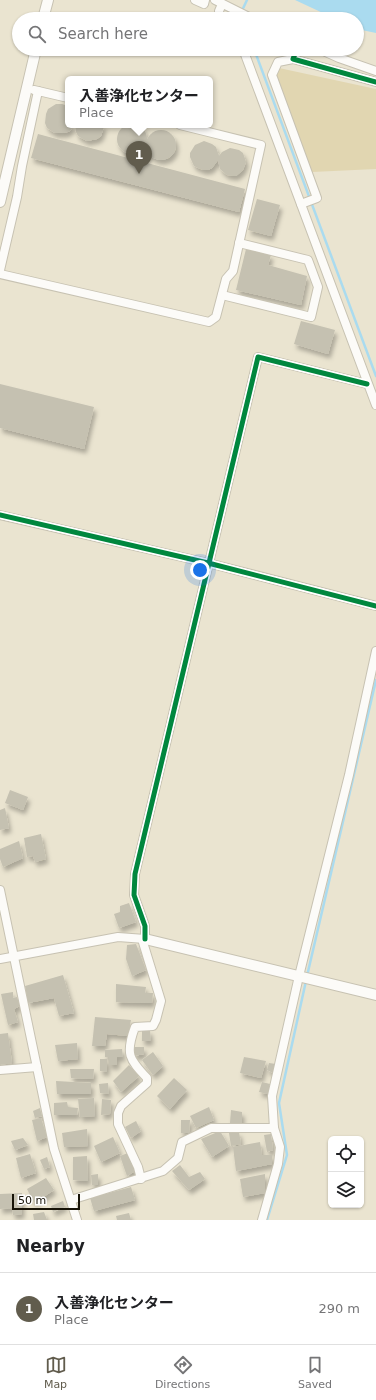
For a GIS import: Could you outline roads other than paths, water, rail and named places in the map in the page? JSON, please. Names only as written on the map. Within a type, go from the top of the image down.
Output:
[{"type":"street","points":[[45,12],[48,0]]},
{"type":"street","points":[[195,0],[204,4],[205,0]]},
{"type":"street","points":[[218,2],[239,12]]},
{"type":"street","points":[[218,2],[219,12]]},
{"type":"street","points":[[0,202],[34,56]]},
{"type":"street","points":[[246,56],[376,405]]},
{"type":"street","points":[[334,56],[376,71]]},
{"type":"street","points":[[301,204],[317,198],[272,75],[278,62],[293,59],[376,82]]},
{"type":"street","points":[[27,88],[65,97]]},
{"type":"street","points":[[0,270],[17,197],[38,91]]},
{"type":"street","points":[[0,274],[209,322],[216,317],[226,279],[233,271],[262,145],[192,128]]},
{"type":"street","points":[[222,295],[311,317],[318,287],[308,260],[239,243]]},
{"type":"street","points":[[141,1179],[138,1167],[118,1124],[118,1113],[121,1106],[147,1082],[147,1078],[134,1063],[129,1053],[131,1037],[135,1027],[153,1026],[161,1001],[144,939],[145,926],[134,895],[135,874],[258,357],[367,384]]},
{"type":"street","points":[[0,515],[208,563],[376,606]]},
{"type":"street","points":[[262,1220],[278,1164],[280,1147],[274,1128],[272,1096],[299,976],[349,775],[376,651]]},
{"type":"street","points":[[0,890],[54,1149],[77,1220]]},
{"type":"street","points":[[0,959],[118,937],[144,939],[376,995]]},
{"type":"street","points":[[0,1070],[37,1067]]},
{"type":"street","points":[[71,1200],[163,1171],[178,1158],[182,1142],[211,1128],[274,1128]]},
{"type":"water","points":[[295,0],[376,0],[376,33],[364,30],[364,12],[321,12]]},
{"type":"waterway","points":[[241,12],[247,0]]},
{"type":"waterway","points":[[257,56],[376,376]]},
{"type":"waterway","points":[[307,976],[376,680]]},
{"type":"waterway","points":[[267,1220],[287,1155],[279,1103],[306,981]]},
{"type":"place","name":"入善浄化センター","points":[[139,174]]}]
